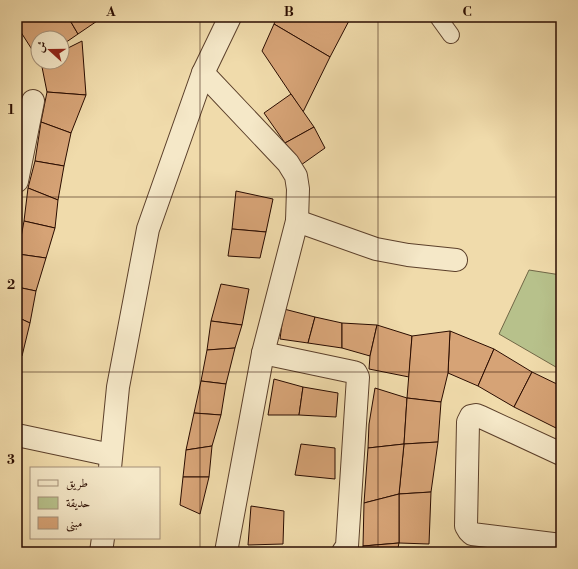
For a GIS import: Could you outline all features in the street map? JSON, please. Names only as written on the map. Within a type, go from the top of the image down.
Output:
[{"type":"street","points":[[17,435],[111,462],[118,387],[148,228],[203,73],[230,17]]},
{"type":"street","points":[[203,73],[288,163],[296,176],[298,189],[297,221],[263,353],[226,552]]},
{"type":"street","points":[[17,181],[33,101]]},
{"type":"street","points":[[297,221],[376,249],[408,255],[456,260]]},
{"type":"street","points":[[263,353],[353,372],[356,373],[358,377],[347,546],[343,552]]},
{"type":"street","points":[[561,454],[476,415],[471,416],[468,422],[466,526],[469,531],[472,534],[561,545]]},
{"type":"street","points":[[101,552],[103,539]]},
{"type":"lane","points":[[438,17],[451,35]]},
{"type":"green space","points":[[529,270],[561,275],[561,370],[499,334]]},
{"type":"building","points":[[17,17],[68,17],[78,34],[70,40],[70,30],[30,30],[30,46],[17,26]]},
{"type":"building","points":[[68,17],[103,17],[78,34]]},
{"type":"building","points":[[277,17],[351,17],[330,57],[274,24]]},
{"type":"building","points":[[274,24],[330,57],[303,112],[262,51]]},
{"type":"building","points":[[82,41],[86,95],[47,92],[43,70],[70,70],[70,47]]},
{"type":"building","points":[[47,92],[86,95],[71,133],[41,122]]},
{"type":"building","points":[[291,94],[314,127],[285,143],[264,113]]},
{"type":"building","points":[[41,122],[71,133],[64,166],[35,161]]},
{"type":"building","points":[[314,127],[325,148],[301,165],[285,143]]},
{"type":"building","points":[[35,161],[64,166],[58,200],[28,188]]},
{"type":"building","points":[[28,188],[58,200],[55,228],[24,221]]},
{"type":"building","points":[[236,191],[273,199],[266,232],[232,229]]},
{"type":"building","points":[[24,221],[55,228],[46,258],[18,254]]},
{"type":"building","points":[[232,229],[266,232],[260,258],[228,256]]},
{"type":"building","points":[[18,254],[46,258],[36,291],[17,287]]},
{"type":"building","points":[[221,284],[249,289],[242,325],[211,321]]},
{"type":"building","points":[[17,287],[36,291],[30,323],[17,317]]},
{"type":"building","points":[[284,309],[315,317],[308,343],[280,339]]},
{"type":"building","points":[[17,317],[30,323],[22,356],[17,355]]},
{"type":"building","points":[[315,317],[342,323],[342,348],[308,343]]},
{"type":"building","points":[[211,321],[242,325],[235,348],[207,350]]},
{"type":"building","points":[[342,323],[377,325],[370,356],[342,348]]},
{"type":"building","points":[[377,325],[412,336],[409,377],[369,369],[370,356]]},
{"type":"building","points":[[450,331],[494,349],[478,386],[448,373]]},
{"type":"building","points":[[450,331],[448,373],[441,402],[407,398],[412,336]]},
{"type":"building","points":[[235,348],[226,384],[201,381],[207,350]]},
{"type":"building","points":[[494,349],[532,372],[514,407],[478,386]]},
{"type":"building","points":[[532,372],[561,386],[561,418],[556,428],[514,407]]},
{"type":"building","points":[[274,379],[303,387],[299,415],[268,415]]},
{"type":"building","points":[[201,381],[226,384],[221,415],[194,413]]},
{"type":"building","points":[[303,387],[338,393],[336,417],[299,415]]},
{"type":"building","points":[[375,388],[407,398],[404,444],[368,448],[369,424]]},
{"type":"building","points":[[407,398],[441,402],[438,442],[404,444]]},
{"type":"building","points":[[194,413],[221,415],[212,446],[186,450]]},
{"type":"building","points":[[561,418],[561,431],[556,428]]},
{"type":"building","points":[[438,442],[431,492],[399,494],[404,444]]},
{"type":"building","points":[[301,444],[335,448],[335,479],[295,475]]},
{"type":"building","points":[[404,444],[399,494],[364,503],[368,448]]},
{"type":"building","points":[[212,446],[209,477],[183,477],[186,450]]},
{"type":"building","points":[[183,477],[209,477],[200,514],[180,505]]},
{"type":"building","points":[[431,492],[429,544],[399,543],[399,494]]},
{"type":"building","points":[[399,494],[399,543],[363,546],[364,503]]},
{"type":"building","points":[[251,506],[284,511],[283,544],[248,545]]},
{"type":"building","points":[[399,543],[397,552],[362,552],[363,546]]}]
